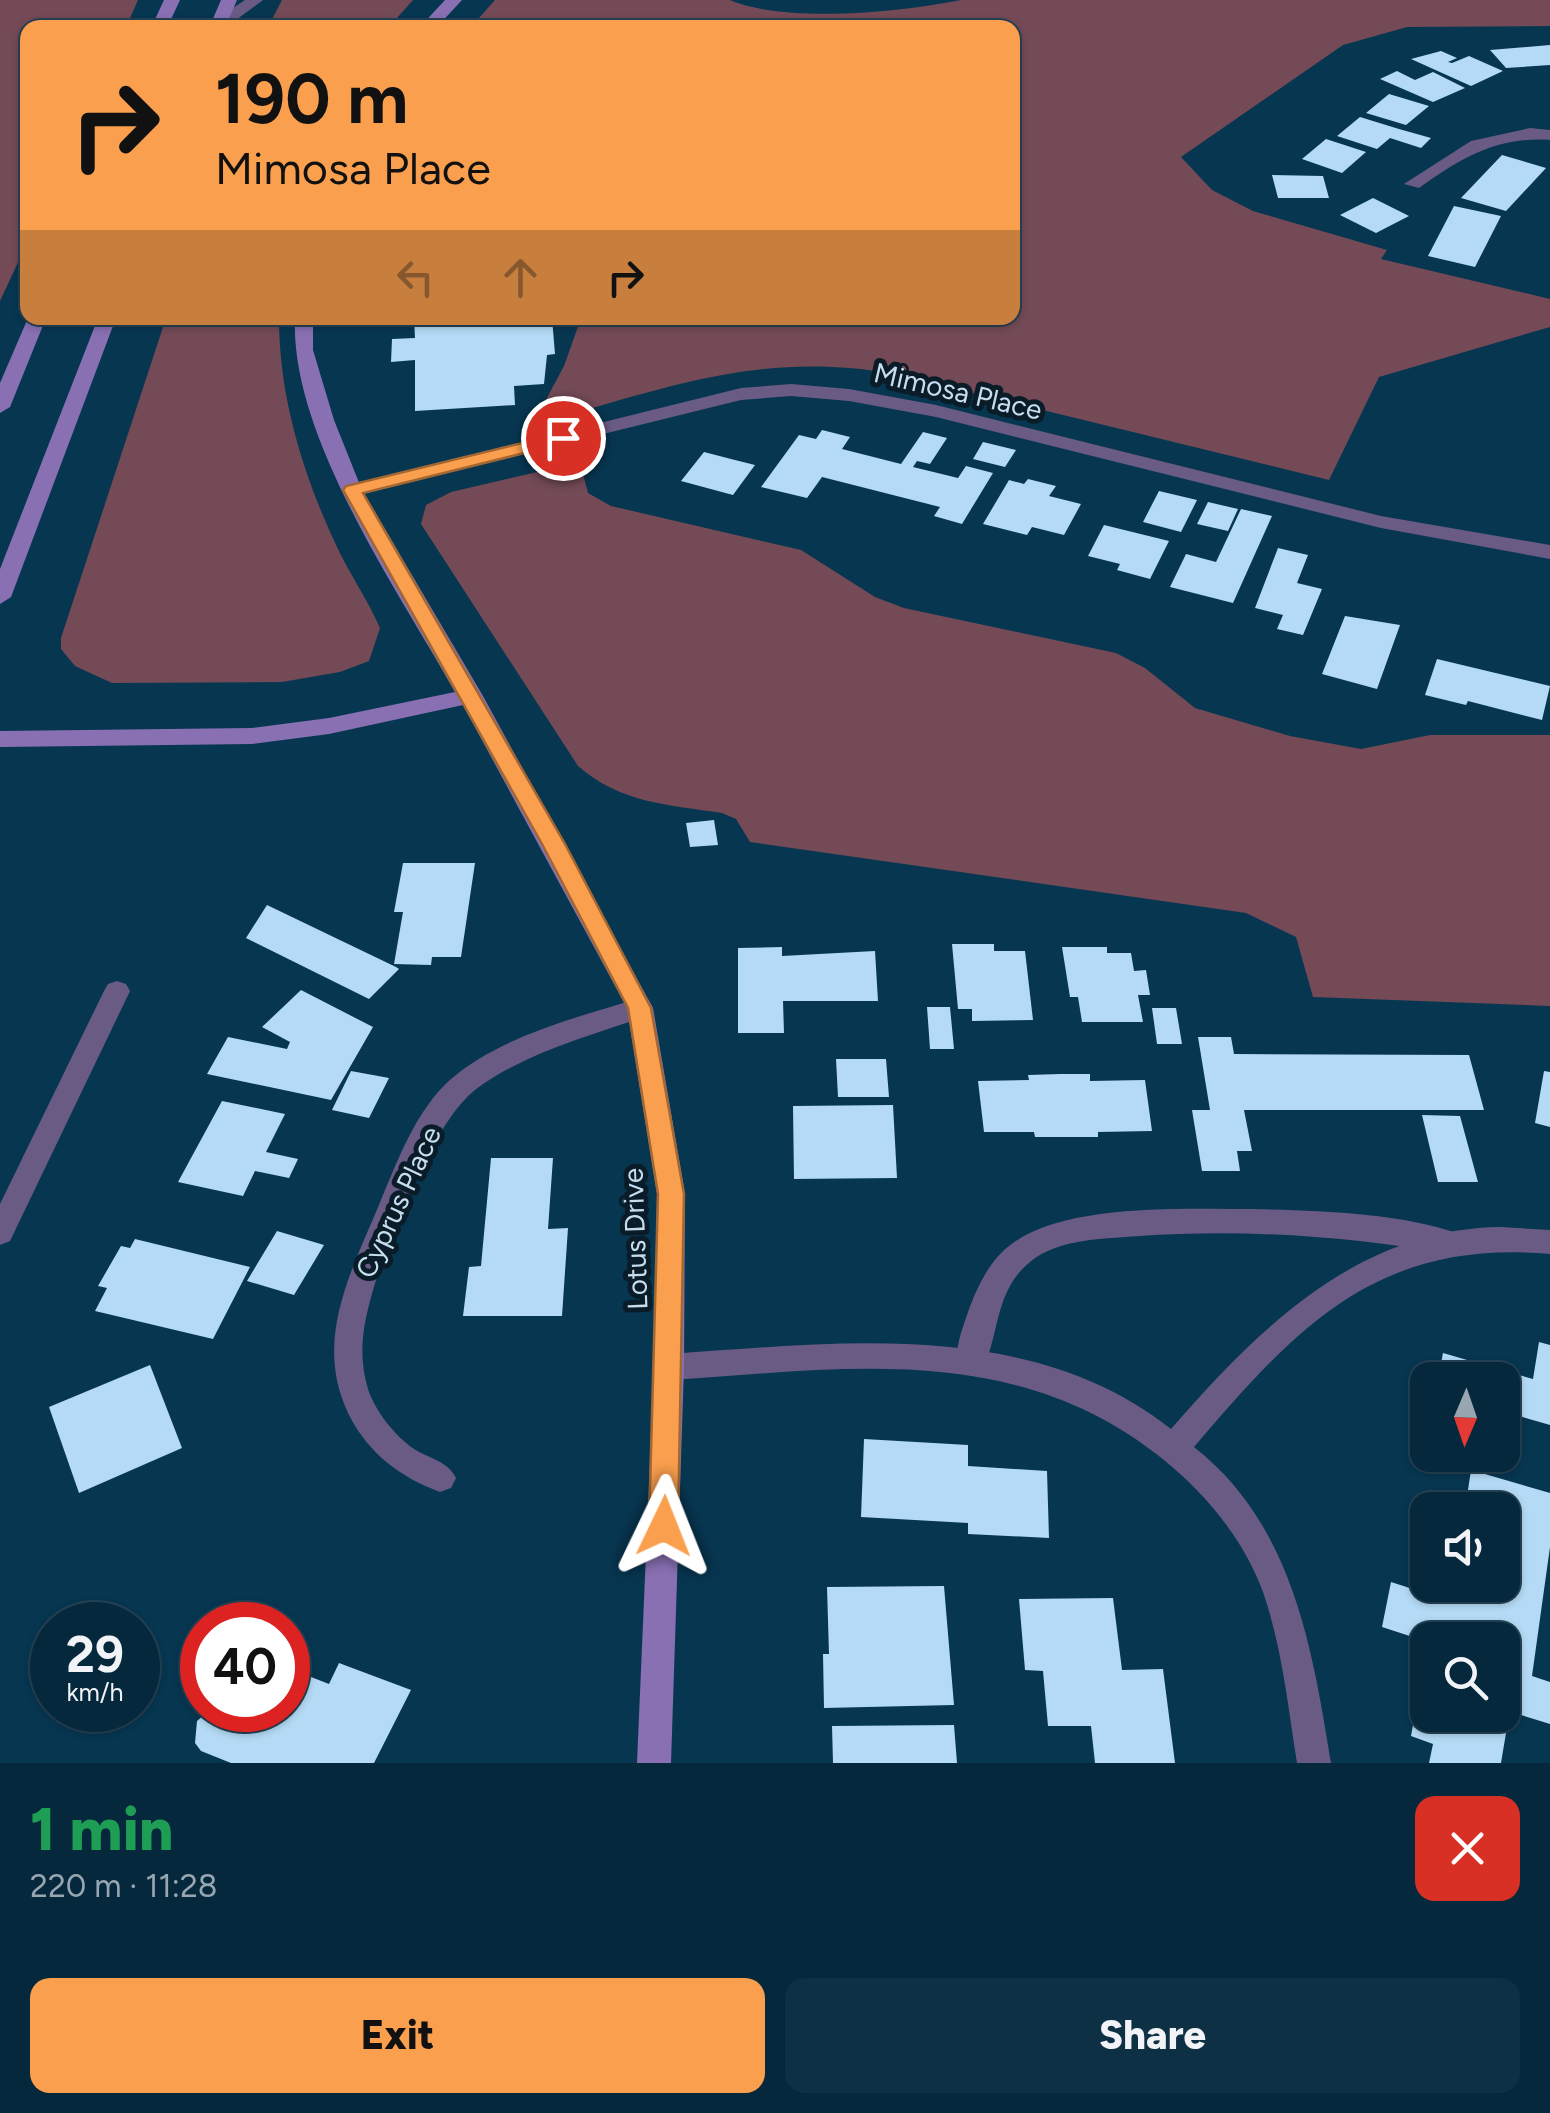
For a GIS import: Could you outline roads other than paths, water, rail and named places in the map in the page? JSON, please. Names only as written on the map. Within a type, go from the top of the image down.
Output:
[{"type":"street","points":[[227,20],[255,0]]},
{"type":"street","points":[[435,20],[454,0]]},
{"type":"street","points":[[1413,184],[1486,138],[1518,132],[1550,135]]},
{"type":"street","points":[[0,406],[35,325]]},
{"type":"street","points":[[0,597],[104,325]]},
{"type":"street","name":"Lotus Drive","points":[[304,325],[303,350],[324,420],[352,490],[471,696],[640,1008],[671,1194],[670,1368],[654,1763]]},
{"type":"street","points":[[0,374],[21,357]]},
{"type":"street","name":"Mimosa Place","points":[[352,490],[742,394],[792,390],[849,395],[936,411],[1381,522],[1550,552]]},
{"type":"street","points":[[0,739],[252,736],[329,726],[471,696]]},
{"type":"street","points":[[0,1233],[117,991]]},
{"type":"street","name":"Cyprus Place","points":[[440,1478],[396,1454],[366,1420],[352,1388],[344,1344],[354,1300],[400,1186],[432,1124],[461,1085],[503,1059],[640,1008]]},
{"type":"street","points":[[970,1362],[980,1313],[1000,1280],[1020,1253],[1060,1235],[1182,1220],[1288,1218],[1367,1226],[1450,1242],[1550,1242]]},
{"type":"street","points":[[1175,1447],[1270,1342],[1334,1288],[1450,1242]]},
{"type":"street","points":[[670,1368],[924,1356],[1036,1372],[1109,1402],[1175,1447],[1212,1482],[1248,1532],[1278,1591],[1298,1670],[1314,1763]]}]
